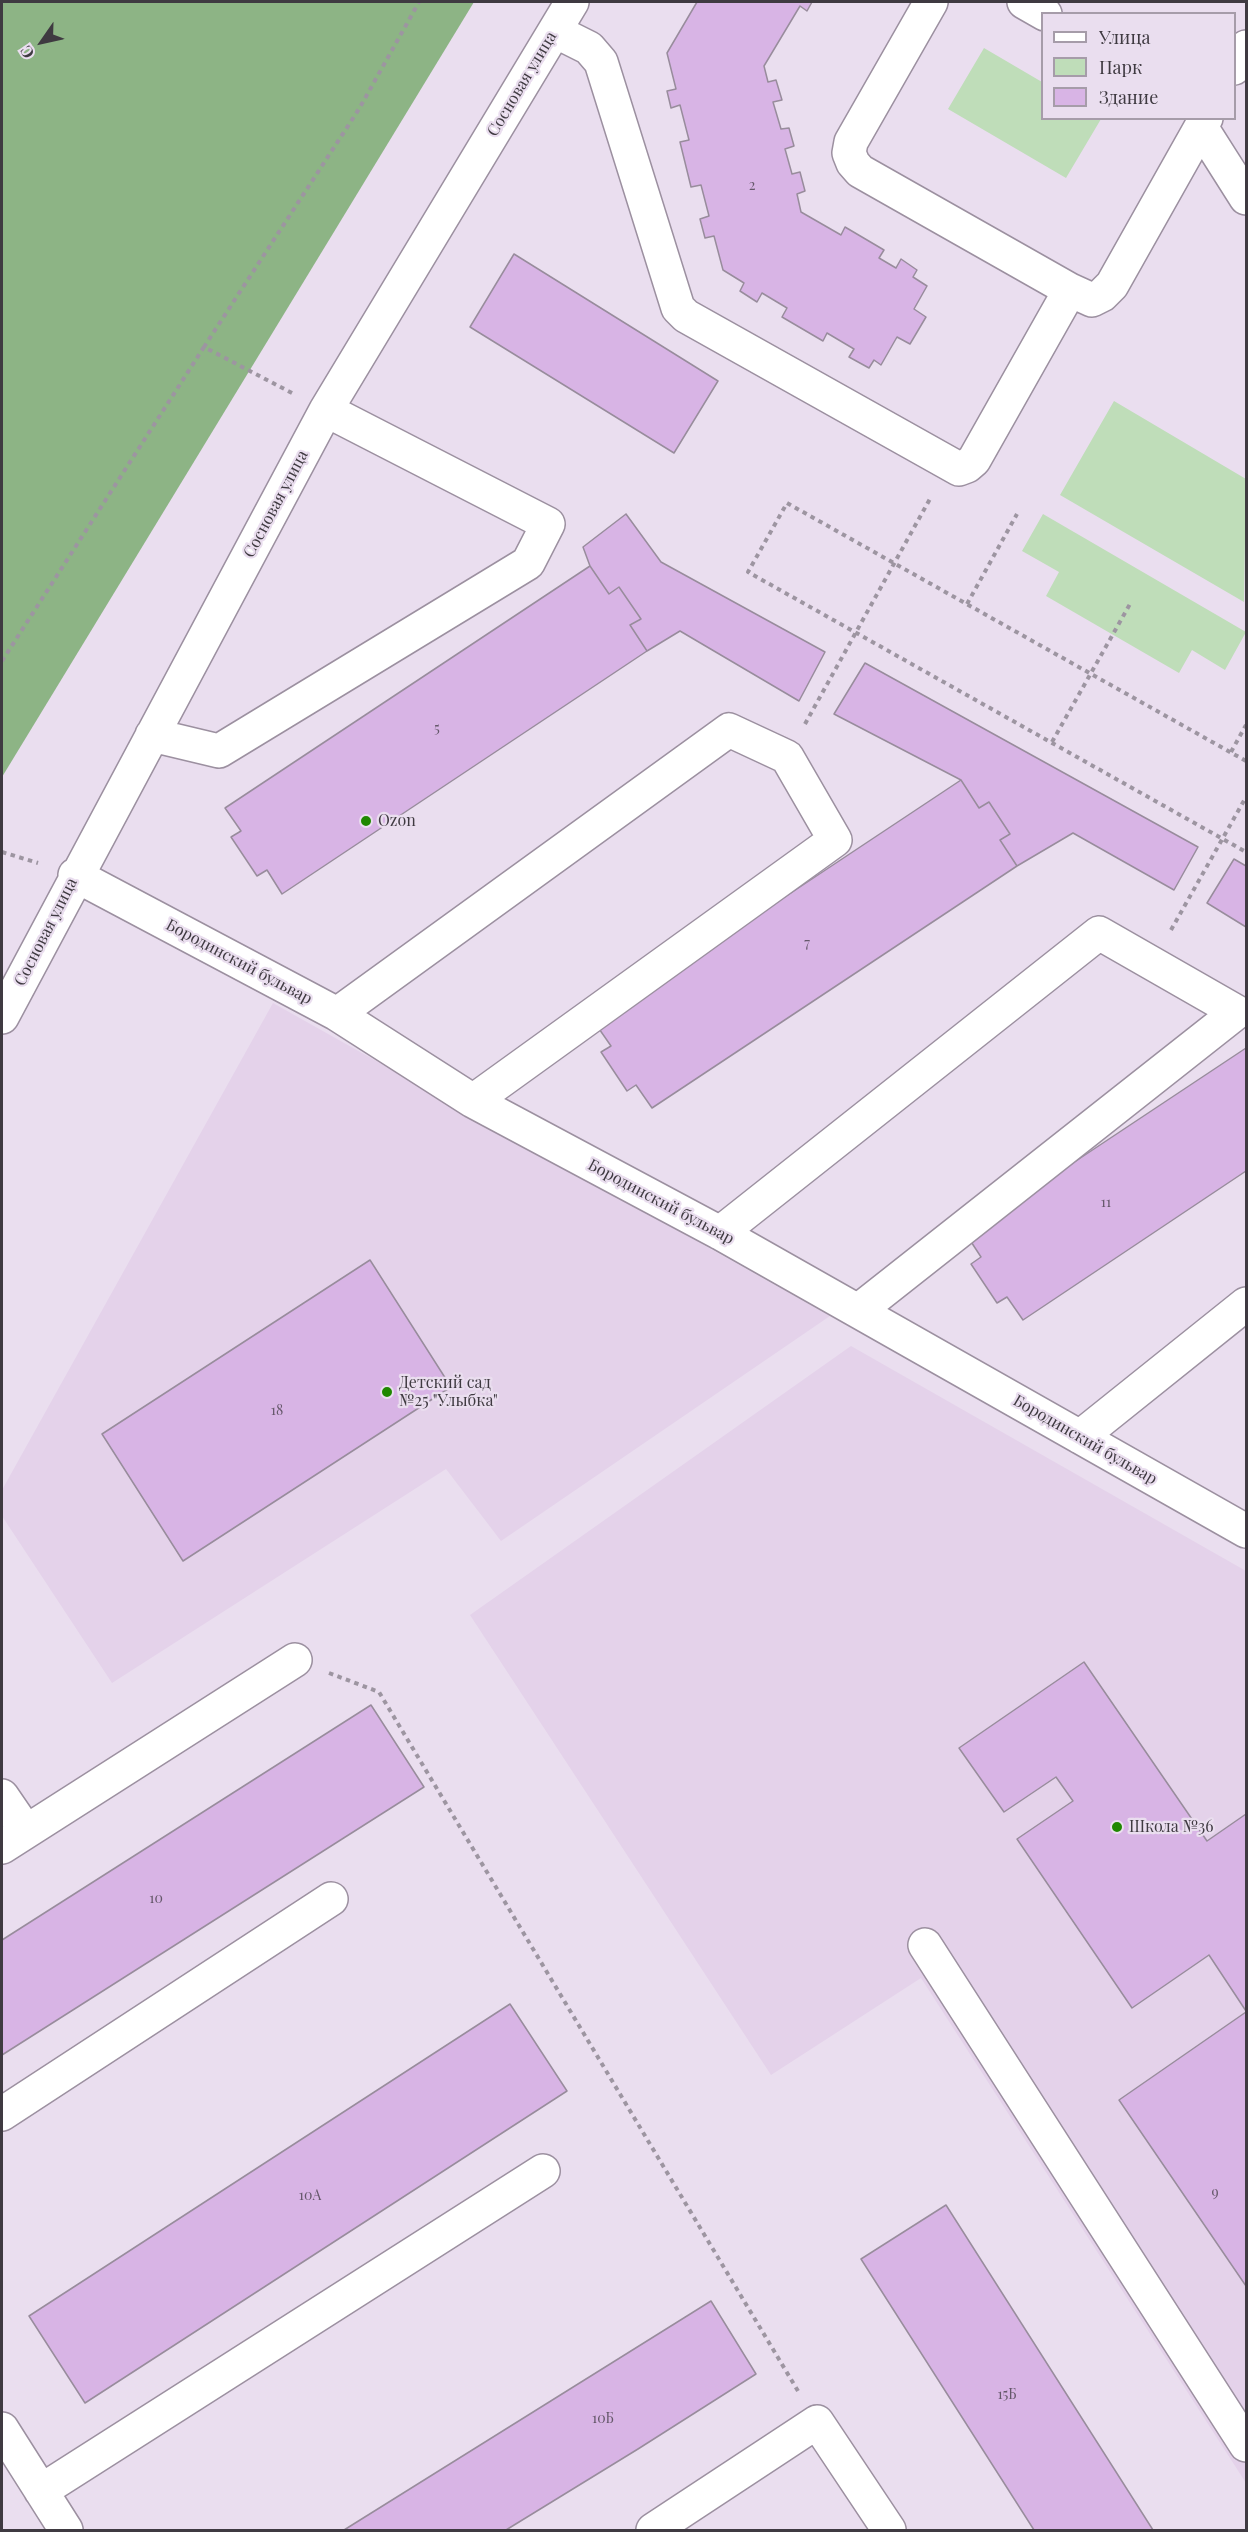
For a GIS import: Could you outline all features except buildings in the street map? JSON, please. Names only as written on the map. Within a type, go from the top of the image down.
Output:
[{"type":"street","name":"Сосновая улица","points":[[2,1017],[75,875],[326,410],[572,2]]},
{"type":"street","points":[[932,2],[851,142],[849,153],[852,163],[860,171],[1070,290],[1092,300],[1102,295],[1112,285],[1203,123]]},
{"type":"street","points":[[1024,2],[1042,12]]},
{"type":"street","points":[[555,30],[589,48],[601,62],[678,308],[686,316],[948,465],[959,469],[974,460],[1070,290]]},
{"type":"street","points":[[1236,64],[1246,46]]},
{"type":"street","points":[[1203,123],[1246,198]]},
{"type":"street","points":[[152,735],[219,751],[528,563],[548,524],[326,410]]},
{"type":"street","points":[[337,1014],[729,730],[787,757],[835,840],[473,1101]]},
{"type":"street","name":"Бородинский бульвар","points":[[75,875],[337,1014],[473,1101],[720,1233],[1246,1530]]},
{"type":"street","points":[[720,1233],[1099,933],[1151,965],[1237,1012],[858,1311]]},
{"type":"street","points":[[1080,1437],[1246,1304]]},
{"type":"street","points":[[2,1796],[14,1839],[295,1660]]},
{"type":"street","points":[[2,2114],[331,1899]]},
{"type":"street","points":[[925,1945],[1246,2445]]},
{"type":"street","points":[[41,2491],[543,2171]]},
{"type":"street","points":[[653,2530],[817,2422],[889,2530]]},
{"type":"street","points":[[2,2429],[66,2530]]},
{"type":"path","points":[[2,661],[358,109],[419,2]]},
{"type":"path","points":[[204,347],[326,410]]},
{"type":"path","points":[[787,757],[948,465]]},
{"type":"path","points":[[1246,761],[787,503],[748,572],[1246,852]]},
{"type":"path","points":[[967,604],[1017,514]]},
{"type":"path","points":[[1052,742],[1130,604]]},
{"type":"path","points":[[1231,752],[1246,725]]},
{"type":"path","points":[[1151,965],[1246,797]]},
{"type":"path","points":[[295,1660],[379,1692],[817,2422]]},
{"type":"shaded area","name":"Детский сад №25 \"Улыбка\"","points":[[273,1003],[830,1316],[501,1541],[446,1469],[112,1683],[2,1516],[2,1490]]},
{"type":"shaded area","points":[[851,1346],[1246,1571],[1246,2483],[921,1978],[771,2075],[470,1615]]},
{"type":"green space","points":[[2,2],[474,2],[2,777]]},
{"type":"green space","points":[[984,48],[1041,81],[1041,120],[1100,120],[1066,178],[948,109]]},
{"type":"green space","points":[[1114,401],[1246,479],[1244,602],[1060,495]]},
{"type":"green space","points":[[1043,514],[1246,632],[1225,670],[1192,650],[1179,673],[1046,596],[1059,572],[1022,551]]},
{"type":"place","name":"Ozon","points":[[366,821]]},
{"type":"place","name":"Детский сад №25 \"Улыбка\"","points":[[387,1392]]},
{"type":"place","name":"Школа №36","points":[[1117,1827]]}]
